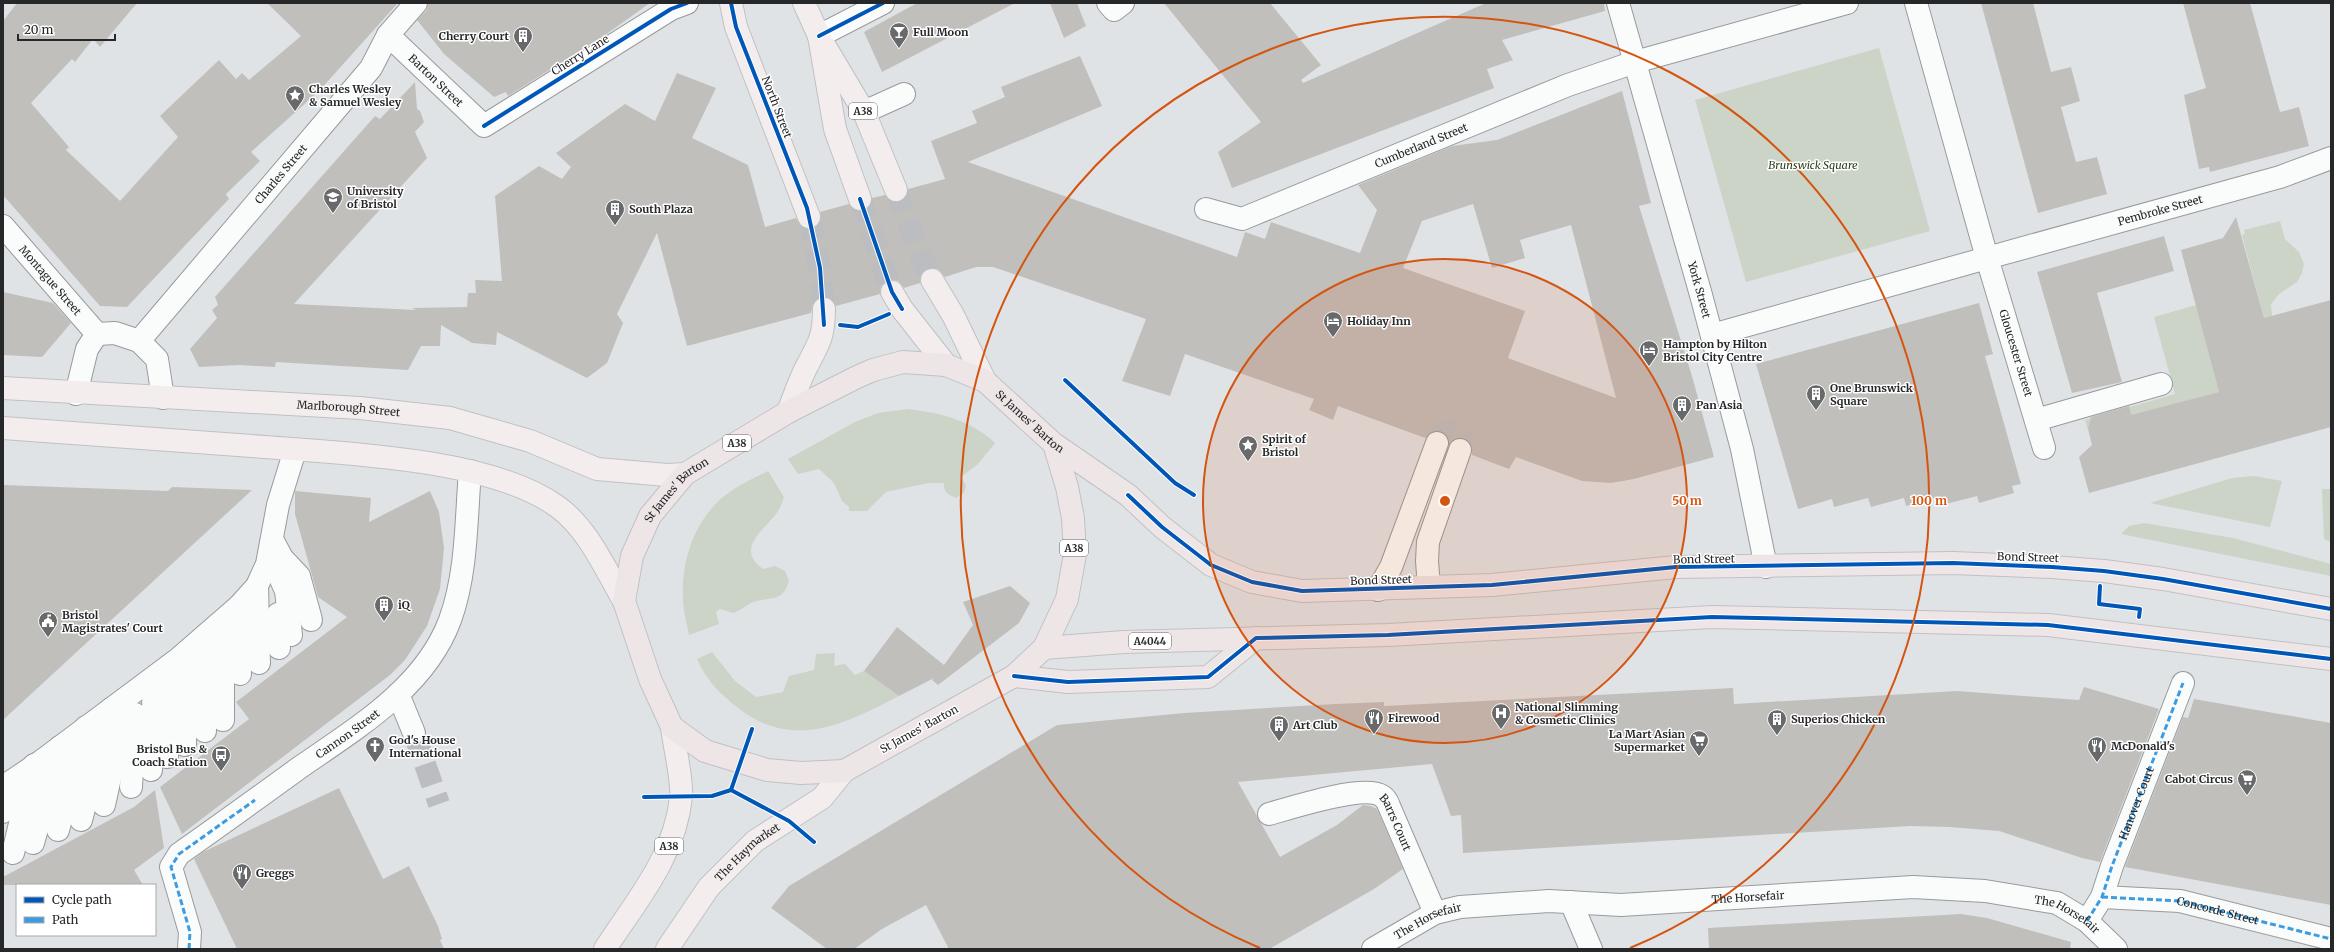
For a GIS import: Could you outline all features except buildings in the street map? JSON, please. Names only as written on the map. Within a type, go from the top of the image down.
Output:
[{"type":"highway","name":"St James' Barton","points":[[903,362],[946,365],[984,381],[1054,444],[1067,487],[1073,518],[1075,554],[1067,599],[1044,648],[1014,676],[844,771],[801,772],[760,768],[705,751],[672,727],[650,679],[624,601],[632,556],[650,516],[685,474],[788,412],[873,370],[903,362]]},
{"type":"highway","name":"Bond Street","points":[[1054,444],[1128,496],[1162,527],[1211,564],[1252,582],[1302,592],[1492,586],[1676,567],[1766,567],[1953,563],[2059,567],[2164,579],[2331,609]]},
{"type":"highway","name":"A4044","points":[[1044,648],[1113,642],[1388,635],[1712,617],[2048,625],[2331,659]]},
{"type":"highway","points":[[1014,676],[1068,682],[1208,677],[1256,638]]},
{"type":"main road","name":"North Street","points":[[731,3],[736,27],[809,217]]},
{"type":"main road","name":"A38","points":[[804,3],[819,36],[864,112],[896,190]]},
{"type":"main road","name":"A38","points":[[819,36],[835,128],[860,199]]},
{"type":"main road","name":"A38","points":[[932,280],[953,315],[984,381]]},
{"type":"main road","name":"A38","points":[[892,292],[902,309],[946,365]]},
{"type":"main road","points":[[788,412],[806,367],[819,345],[824,325],[824,309]]},
{"type":"main road","name":"Marlborough Street","points":[[3,388],[76,394],[360,408],[450,418],[530,441],[596,469],[667,475],[685,474]]},
{"type":"main road","points":[[3,428],[394,459],[470,471],[529,490],[558,507],[579,526],[624,601]]},
{"type":"main road","name":"A38","points":[[605,949],[653,878],[673,836],[682,796],[672,727]]},
{"type":"main road","name":"The Haymarket","points":[[667,949],[709,887],[755,841],[822,798],[844,771]]},
{"type":"street","name":"Charles Street","points":[[139,341],[371,68],[388,35],[416,3]]},
{"type":"street","name":"Cherry Lane","points":[[484,126],[671,9],[687,3]]},
{"type":"street","points":[[819,36],[883,3]]},
{"type":"street","points":[[1108,3],[1114,10],[1123,3]]},
{"type":"street","name":"York Street","points":[[1618,3],[1636,62],[1712,335],[1742,449],[1766,567]]},
{"type":"street","points":[[1636,62],[1847,3]]},
{"type":"street","points":[[1712,335],[1987,258],[1916,3]]},
{"type":"street","name":"Barton Street","points":[[388,35],[484,126]]},
{"type":"street","name":"Cumberland Street","points":[[1206,209],[1242,219],[1568,84],[1636,62]]},
{"type":"street","points":[[864,112],[904,94]]},
{"type":"street","name":"Pembroke Street","points":[[1987,258],[2280,176],[2331,158]]},
{"type":"street","name":"Montague Street","points":[[3,226],[97,334]]},
{"type":"street","name":"Gloucester Street","points":[[1987,258],[2044,448]]},
{"type":"street","points":[[76,394],[87,349],[97,334],[115,333],[139,341],[157,360],[163,398]]},
{"type":"street","points":[[2036,420],[2161,384]]},
{"type":"street","points":[[1378,590],[1391,567],[1437,443]]},
{"type":"street","points":[[239,606],[249,668],[256,586],[270,546],[278,505],[295,450]]},
{"type":"street","points":[[1429,587],[1427,561],[1428,542],[1460,450]]},
{"type":"street","name":"Cannon Street","points":[[189,949],[190,932],[171,867],[179,854],[355,728],[398,694],[420,671],[434,651],[449,622],[457,600],[462,573],[470,471]]},
{"type":"street","points":[[270,546],[278,552],[299,576],[311,620]]},
{"type":"street","points":[[270,546],[271,557],[288,598],[285,641]]},
{"type":"street","points":[[3,812],[7,784],[34,766],[162,672],[239,606],[256,586]]},
{"type":"street","points":[[206,635],[214,726],[222,621]]},
{"type":"street","points":[[162,672],[167,757],[187,652]]},
{"type":"street","name":"Hanover Court","points":[[2087,921],[2102,897],[2112,866],[2183,683]]},
{"type":"street","points":[[131,788],[132,693]]},
{"type":"street","points":[[104,805],[132,693]]},
{"type":"street","points":[[398,694],[414,733]]},
{"type":"street","points":[[81,820],[111,709]]},
{"type":"street","points":[[58,830],[86,727]]},
{"type":"street","points":[[33,843],[60,747]]},
{"type":"street","points":[[13,852],[34,766]]},
{"type":"street","name":"Barrs Court","points":[[1269,814],[1326,798],[1373,793],[1383,796],[1390,806],[1435,913]]},
{"type":"street","name":"The Horsefair","points":[[1373,949],[1435,913],[1460,908],[1549,900],[1621,905],[1913,887],[1985,891],[2057,903],[2087,921],[2116,949]]},
{"type":"street","name":"Concorde Street","points":[[2102,897],[2180,901],[2331,939]]},
{"type":"street","points":[[1571,902],[1591,949]]},
{"type":"green space","name":"Brunswick Square","points":[[1879,48],[1930,231],[1746,282],[1695,100]]},
{"type":"green space","points":[[2280,221],[2285,239],[2299,252],[2304,264],[2302,273],[2297,282],[2279,294],[2271,304],[2272,316],[2264,318],[2242,235],[2245,234],[2244,230]]},
{"type":"green space","points":[[2196,305],[2219,392],[2089,427],[2088,430],[2085,420],[2175,394],[2154,317]]},
{"type":"green space","points":[[908,409],[944,415],[966,423],[986,435],[995,443],[978,464],[961,477],[966,486],[964,493],[956,498],[947,493],[944,483],[928,483],[886,492],[867,511],[849,511],[849,507],[842,501],[834,483],[819,469],[798,474],[788,459],[855,422],[878,413]]},
{"type":"green space","points":[[768,471],[784,497],[777,512],[754,540],[751,547],[751,554],[755,562],[763,569],[775,566],[785,571],[789,581],[787,587],[781,595],[777,597],[754,602],[733,613],[720,609],[716,612],[719,624],[689,635],[684,608],[683,584],[688,553],[693,539],[708,512],[719,501],[731,491]]},
{"type":"green space","points":[[2254,476],[2282,481],[2270,527],[2150,503],[2232,478]]},
{"type":"green space","points":[[2322,489],[2331,489],[2331,542],[2324,539]]},
{"type":"green space","points":[[2144,523],[2233,538],[2324,562],[2331,564],[2331,576],[2121,534],[2129,526]]},
{"type":"green space","points":[[712,652],[735,681],[756,697],[783,692],[789,676],[814,670],[816,654],[835,653],[834,666],[845,664],[855,675],[864,671],[899,696],[859,716],[819,729],[799,730],[779,728],[758,721],[738,708],[714,686],[705,674],[697,659]]},
{"type":"tunnel","points":[[896,190],[922,259],[932,280]]},
{"type":"tunnel","points":[[860,199],[892,292]]},
{"type":"tunnel","points":[[809,217],[820,268],[824,309]]},
{"type":"tunnel","points":[[1437,443],[1441,435],[1449,430],[1458,433],[1462,438],[1460,450]]},
{"type":"tunnel","points":[[414,733],[439,804]]},
{"type":"marked path","points":[[2087,921],[2102,897],[2112,866],[2183,683]]},
{"type":"marked path","points":[[189,949],[190,932],[171,867],[179,854],[255,800]]},
{"type":"marked path","points":[[2102,897],[2180,901],[2331,939]]},
{"type":"cycle path","points":[[484,126],[671,9],[687,3]]},
{"type":"cycle path","points":[[731,3],[736,27],[807,208],[820,268],[824,325]]},
{"type":"cycle path","points":[[819,36],[883,3]]},
{"type":"cycle path","points":[[860,199],[892,292],[902,309]]},
{"type":"cycle path","points":[[840,325],[858,327],[889,314]]},
{"type":"cycle path","points":[[1065,380],[1175,483],[1194,495]]},
{"type":"cycle path","points":[[1128,495],[1162,527],[1211,565],[1252,582],[1302,591],[1492,585],[1676,567],[1953,563],[2052,567],[2104,571],[2163,579],[2331,609]]},
{"type":"cycle path","points":[[2100,586],[2099,604],[2140,609],[2139,617]]},
{"type":"cycle path","points":[[1014,676],[1068,682],[1208,677],[1256,638],[1388,635],[1712,617],[2048,625],[2331,659]]},
{"type":"cycle path","points":[[731,790],[752,729]]},
{"type":"cycle path","points":[[644,797],[712,796],[731,790],[789,821],[814,842]]},
{"type":"place","name":"Full Moon","points":[[899,49]]},
{"type":"place","name":"Cherry Court","points":[[523,53]]},
{"type":"place","name":"Charles Wesley & Samuel Wesley","points":[[295,112]]},
{"type":"place","name":"University of Bristol","points":[[333,214]]},
{"type":"place","name":"South Plaza","points":[[615,226]]},
{"type":"place","name":"Holiday Inn","points":[[1333,338]]},
{"type":"place","name":"Hampton by Hilton Bristol City Centre","points":[[1649,367]]},
{"type":"place","name":"One Brunswick Square","points":[[1816,411]]},
{"type":"place","name":"Pan Asia","points":[[1682,422]]},
{"type":"place","name":"Spirit of Bristol","points":[[1248,462]]},
{"type":"place","name":"iQ","points":[[384,622]]},
{"type":"place","name":"Bristol Magistrates' Court","points":[[48,638]]},
{"type":"place","name":"National Slimming & Cosmetic Clinics","points":[[1501,730]]},
{"type":"place","name":"Firewood","points":[[1374,735]]},
{"type":"place","name":"Superios Chicken","points":[[1777,736]]},
{"type":"place","name":"Art Club","points":[[1279,742]]},
{"type":"place","name":"La Mart Asian Supermarket","points":[[1699,757]]},
{"type":"place","name":"God's House International","points":[[375,763]]},
{"type":"place","name":"McDonald's","points":[[2097,763]]},
{"type":"place","name":"Bristol Bus & Coach Station","points":[[221,772]]},
{"type":"place","name":"Cabot Circus","points":[[2247,796]]},
{"type":"place","name":"Greggs","points":[[242,890]]}]
